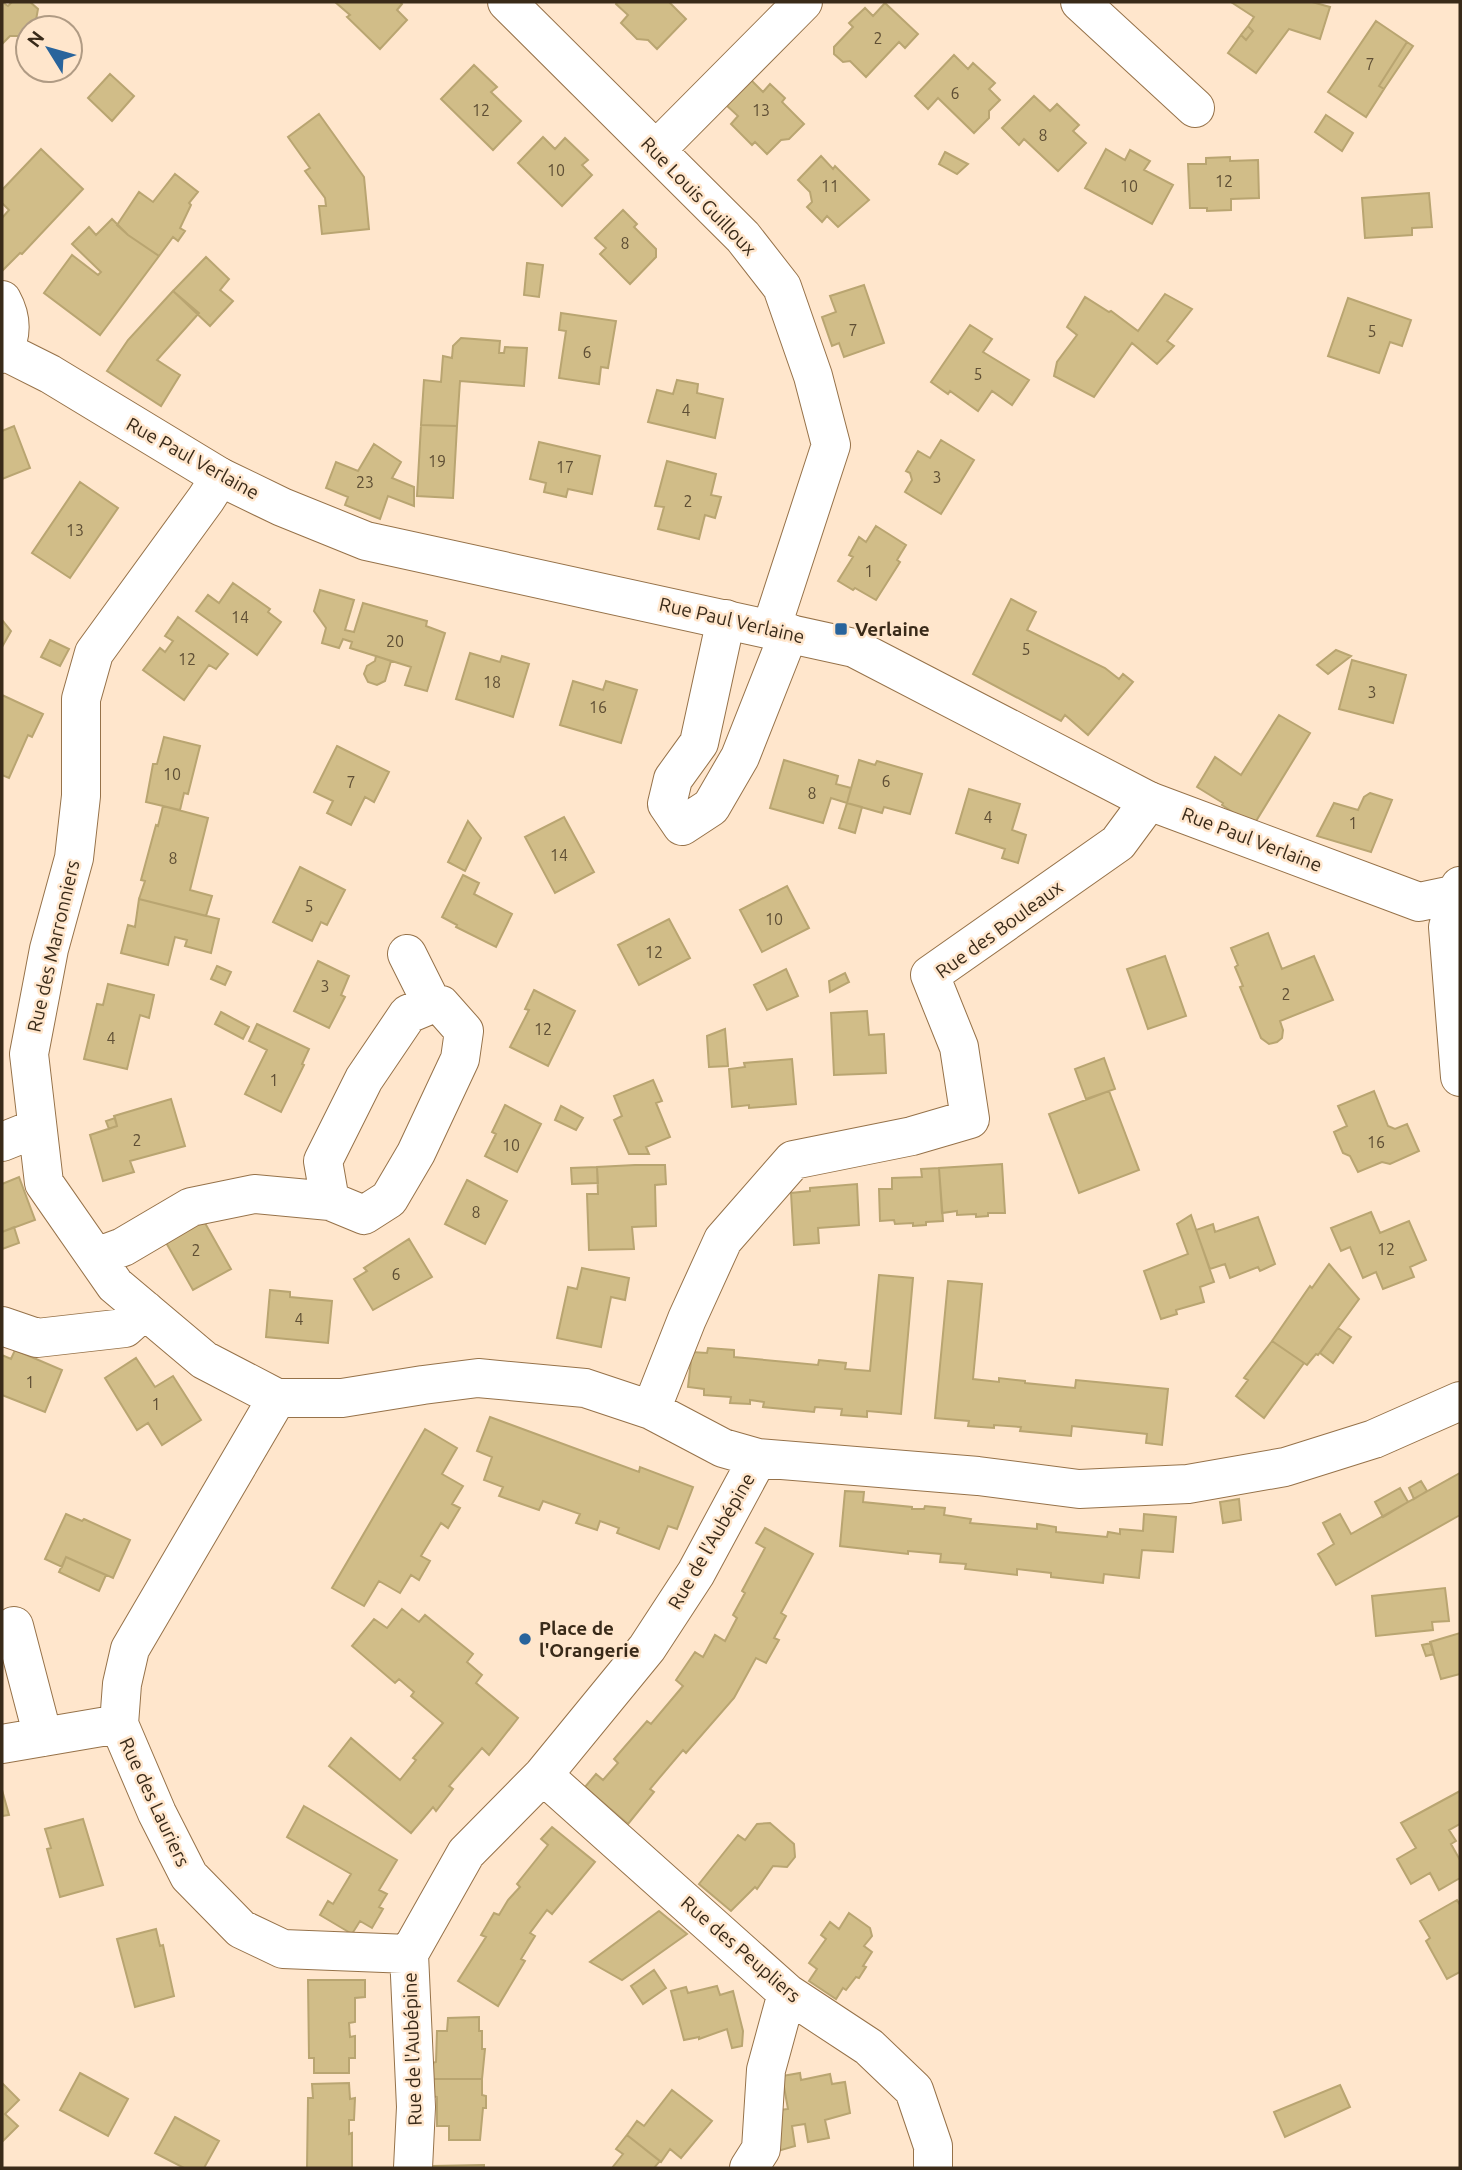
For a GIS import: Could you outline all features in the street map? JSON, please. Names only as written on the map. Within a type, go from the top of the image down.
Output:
[{"type":"street","name":"Rue Louis Guilloux","points":[[507,2],[743,237],[782,287],[813,376],[831,445],[780,631],[740,757],[710,807],[682,826],[667,804],[673,779],[699,743],[726,619]]},
{"type":"street","points":[[656,150],[803,2]]},
{"type":"street","points":[[1080,2],[1195,108]]},
{"type":"street","points":[[2,300],[10,319],[9,335],[3,352]]},
{"type":"street","name":"Rue Paul Verlaine","points":[[3,352],[50,374],[220,477],[282,507],[366,541],[853,648],[1149,801],[1419,902],[1459,891]]},
{"type":"street","name":"Rue des Marronniers","points":[[220,477],[94,653],[81,699],[81,796],[74,858],[49,949],[29,1054],[44,1182],[116,1285],[204,1360],[277,1398],[342,1398],[478,1378],[585,1388],[651,1410],[723,1448],[758,1458]]},
{"type":"street","name":"Rue des Bouleaux","points":[[651,1410],[687,1319],[723,1240],[793,1160],[912,1136],[970,1119],[959,1047],[930,975],[1118,843],[1149,801]]},
{"type":"street","points":[[1459,891],[1448,927],[1460,1077]]},
{"type":"street","points":[[407,954],[432,1004]]},
{"type":"street","points":[[96,1257],[123,1247],[191,1207],[254,1194],[330,1200],[364,1215],[389,1199],[416,1153],[460,1059],[464,1031],[441,1005],[432,1004],[408,1014],[364,1079],[323,1161],[330,1200]]},
{"type":"street","points":[[2,1142],[37,1128]]},
{"type":"street","points":[[2,1326],[37,1339],[125,1328],[145,1310]]},
{"type":"street","name":"Rue des Lauriers","points":[[277,1398],[130,1649],[122,1684],[119,1724],[189,1876],[241,1929],[283,1949],[409,1955]]},
{"type":"street","name":"Rue de l'Aubépine","points":[[413,2168],[416,2106],[409,1955],[466,1853],[543,1775],[647,1648],[696,1573],[758,1458],[978,1476],[1079,1489],[1188,1484],[1284,1468],[1374,1439],[1460,1401]]},
{"type":"street","points":[[13,1626],[43,1737]]},
{"type":"street","points":[[2,1744],[119,1724]]},
{"type":"street","name":"Rue des Peupliers","points":[[543,1775],[787,1993],[869,2047],[914,2091],[933,2146],[933,2168]]},
{"type":"street","points":[[749,2168],[761,2149],[766,2070],[787,1993]]},
{"type":"building","points":[[2,2],[8,6],[12,2],[30,2],[38,9],[37,14],[14,14],[14,36],[10,36],[2,44]]},
{"type":"building","points":[[335,2],[400,2],[402,4],[397,10],[407,20],[380,49]]},
{"type":"building","points":[[617,2],[669,2],[686,19],[657,49],[648,40],[637,39],[621,23],[628,15]]},
{"type":"building","points":[[1231,2],[1312,2],[1330,7],[1320,39],[1289,29],[1256,73],[1228,53],[1241,35],[1246,40],[1253,31],[1248,26],[1254,17]]},
{"type":"building","points":[[885,3],[918,34],[905,48],[899,42],[866,77],[850,61],[843,62],[834,54],[834,47],[853,27],[849,23],[865,8],[873,16]]},
{"type":"building","points":[[1376,21],[1407,42],[1379,86],[1384,89],[1366,117],[1328,92]]},
{"type":"building","points":[[1248,26],[1253,31],[1246,40],[1241,35]]},
{"type":"building","points":[[1407,42],[1413,46],[1384,89],[1379,86]]},
{"type":"building","points":[[954,55],[968,69],[973,63],[995,83],[989,89],[1000,100],[989,111],[989,118],[974,133],[938,98],[928,109],[915,96]]},
{"type":"building","points":[[474,65],[497,87],[491,92],[521,121],[493,150],[441,99]]},
{"type":"building","points":[[110,74],[134,96],[112,121],[88,98]]},
{"type":"building","points":[[750,79],[763,92],[770,84],[785,98],[782,102],[804,124],[789,139],[781,140],[767,154],[755,142],[752,145],[731,124],[738,116],[725,104]]},
{"type":"building","points":[[1034,96],[1050,111],[1057,104],[1079,125],[1073,131],[1086,143],[1058,171],[1024,139],[1019,145],[1002,128]]},
{"type":"building","points":[[319,114],[364,177],[369,229],[322,234],[319,206],[326,206],[325,198],[305,171],[310,168],[288,137]]},
{"type":"building","points":[[1326,115],[1353,133],[1342,151],[1315,132]]},
{"type":"building","points":[[543,137],[555,149],[565,138],[588,160],[582,165],[592,175],[562,206],[518,163]]},
{"type":"building","points":[[41,149],[83,189],[22,254],[2,271],[2,218],[9,210],[2,203],[2,190]]},
{"type":"building","points":[[1106,149],[1125,160],[1130,150],[1150,161],[1144,170],[1173,185],[1152,224],[1085,188]]},
{"type":"building","points":[[945,152],[968,164],[957,174],[939,164]]},
{"type":"building","points":[[821,156],[869,200],[838,227],[827,216],[822,222],[807,207],[812,202],[810,192],[798,180]]},
{"type":"building","points":[[1230,157],[1230,161],[1258,160],[1259,198],[1231,199],[1231,210],[1207,211],[1207,208],[1190,208],[1188,164],[1206,164],[1206,158]]},
{"type":"building","points":[[175,174],[198,192],[189,203],[191,205],[180,228],[185,231],[178,241],[173,237],[159,256],[117,225],[139,192],[153,202]]},
{"type":"building","points":[[1429,193],[1432,227],[1412,228],[1412,235],[1365,238],[1362,198]]},
{"type":"building","points":[[623,210],[637,224],[634,227],[656,249],[656,257],[630,284],[600,254],[606,248],[595,238]]},
{"type":"building","points":[[112,219],[128,235],[159,256],[100,335],[44,293],[72,255],[98,275],[101,272],[72,244],[89,227],[96,235]]},
{"type":"building","points":[[206,257],[229,279],[220,290],[233,301],[210,326],[173,291]]},
{"type":"building","points":[[527,263],[543,265],[539,297],[524,295]]},
{"type":"building","points":[[864,285],[884,343],[844,357],[839,343],[832,346],[822,317],[836,312],[830,296]]},
{"type":"building","points":[[173,291],[199,313],[157,360],[180,375],[161,406],[107,371],[128,340]]},
{"type":"building","points":[[1165,294],[1192,309],[1167,341],[1174,346],[1157,364],[1132,343],[1094,397],[1054,376],[1057,362],[1077,335],[1067,327],[1085,297],[1111,311],[1138,331]]},
{"type":"building","points":[[1348,298],[1411,320],[1402,346],[1390,342],[1379,373],[1328,356]]},
{"type":"building","points":[[561,313],[616,321],[608,368],[601,367],[599,384],[559,378],[566,331],[559,330]]},
{"type":"building","points":[[970,325],[992,339],[983,352],[1029,380],[1012,405],[992,391],[978,411],[950,391],[948,394],[931,382]]},
{"type":"building","points":[[461,338],[500,341],[499,353],[504,353],[505,347],[527,348],[524,386],[460,381],[457,426],[421,425],[424,380],[441,382],[443,356],[452,358],[453,346]]},
{"type":"building","points":[[677,380],[698,384],[697,393],[723,399],[715,438],[648,422],[657,390],[673,394]]},
{"type":"building","points":[[421,425],[457,426],[453,498],[417,496]]},
{"type":"building","points":[[14,426],[30,468],[2,479],[2,431]]},
{"type":"building","points":[[941,440],[974,460],[941,514],[905,492],[912,480],[910,473],[906,471],[918,451],[930,458]]},
{"type":"building","points":[[539,442],[600,456],[592,494],[568,489],[566,497],[544,492],[546,483],[530,479]]},
{"type":"building","points":[[374,444],[401,462],[392,478],[414,487],[414,506],[388,496],[380,519],[345,505],[348,497],[326,488],[336,462],[358,471]]},
{"type":"building","points":[[667,461],[716,474],[711,495],[721,497],[715,518],[705,515],[699,539],[658,529],[664,507],[655,506]]},
{"type":"building","points":[[80,482],[118,508],[70,578],[32,553]]},
{"type":"building","points":[[876,526],[906,545],[897,560],[900,562],[876,600],[838,581],[853,557],[849,555],[859,537],[866,542]]},
{"type":"building","points":[[233,583],[270,609],[268,612],[281,622],[257,655],[196,611],[208,595],[219,603]]},
{"type":"building","points":[[320,590],[354,600],[345,630],[354,632],[363,603],[427,621],[426,626],[445,633],[427,691],[405,685],[411,667],[350,648],[352,642],[343,639],[339,648],[322,643],[326,628],[314,611]]},
{"type":"building","points":[[1011,599],[1036,612],[1027,630],[1105,668],[1119,679],[1123,674],[1133,682],[1088,735],[1065,715],[1061,721],[973,674]]},
{"type":"building","points":[[178,617],[228,654],[216,669],[209,665],[184,700],[143,670],[160,648],[165,652],[173,641],[165,636]]},
{"type":"building","points":[[2,620],[11,631],[2,647]]},
{"type":"building","points":[[50,640],[69,649],[60,666],[41,657]]},
{"type":"building","points":[[1336,650],[1351,656],[1328,674],[1317,665]]},
{"type":"building","points":[[470,653],[500,662],[502,656],[529,664],[513,717],[456,699]]},
{"type":"building","points":[[376,656],[391,661],[385,681],[377,685],[368,682],[364,674]]},
{"type":"building","points":[[1352,660],[1406,675],[1393,723],[1339,709]]},
{"type":"building","points":[[573,681],[603,690],[606,681],[637,690],[621,743],[560,725]]},
{"type":"building","points":[[2,695],[43,714],[32,737],[28,735],[9,778],[2,775]]},
{"type":"building","points":[[1279,715],[1310,733],[1253,826],[1197,787],[1215,757],[1241,775]]},
{"type":"building","points":[[164,737],[200,746],[188,794],[184,793],[180,810],[146,802],[153,764],[157,764]]},
{"type":"building","points":[[337,746],[389,772],[374,802],[365,797],[351,825],[327,813],[333,801],[314,792]]},
{"type":"building","points":[[784,760],[838,776],[836,784],[851,788],[847,803],[831,798],[823,823],[770,808]]},
{"type":"building","points":[[859,760],[875,765],[877,761],[922,774],[910,814],[884,807],[882,813],[847,803]]},
{"type":"building","points":[[969,789],[1020,804],[1012,830],[1026,835],[1018,863],[1002,858],[1005,849],[956,833]]},
{"type":"building","points":[[1370,793],[1392,800],[1371,852],[1317,836],[1334,803],[1358,810],[1364,797]]},
{"type":"building","points":[[847,803],[862,807],[855,833],[839,828]]},
{"type":"building","points":[[163,806],[208,818],[190,890],[212,896],[206,916],[139,899],[145,881],[141,880]]},
{"type":"building","points":[[564,817],[594,872],[555,893],[525,837]]},
{"type":"building","points":[[468,821],[481,838],[465,871],[448,862]]},
{"type":"building","points":[[300,867],[345,890],[327,925],[321,922],[312,941],[273,922]]},
{"type":"building","points":[[463,875],[479,883],[474,894],[512,914],[496,947],[442,917]]},
{"type":"building","points":[[787,886],[809,928],[762,952],[740,910]]},
{"type":"building","points":[[139,899],[219,919],[211,953],[185,946],[187,940],[175,937],[168,965],[121,953],[128,925],[135,927]]},
{"type":"building","points":[[669,919],[690,958],[639,985],[618,945]]},
{"type":"building","points":[[1268,933],[1282,969],[1314,956],[1333,1000],[1280,1021],[1282,1038],[1269,1044],[1261,1038],[1240,987],[1243,986],[1231,948]]},
{"type":"building","points":[[1165,956],[1186,1016],[1148,1029],[1127,969]]},
{"type":"building","points":[[318,961],[349,976],[341,995],[345,997],[329,1028],[294,1011]]},
{"type":"building","points":[[217,966],[231,972],[225,985],[211,979]]},
{"type":"building","points":[[786,969],[798,996],[767,1010],[754,985]]},
{"type":"building","points":[[845,973],[849,982],[830,992],[829,981]]},
{"type":"building","points":[[108,984],[154,995],[149,1018],[140,1015],[127,1069],[84,1059],[97,1004],[103,1005]]},
{"type":"building","points":[[534,990],[575,1011],[548,1066],[510,1047],[529,1010],[525,1009]]},
{"type":"building","points":[[867,1011],[869,1035],[884,1034],[886,1073],[834,1075],[831,1013]]},
{"type":"building","points":[[221,1012],[249,1027],[243,1039],[215,1024]]},
{"type":"building","points":[[257,1024],[309,1049],[281,1112],[245,1094],[267,1050],[249,1041]]},
{"type":"building","points":[[725,1029],[728,1066],[709,1067],[707,1036]]},
{"type":"building","points":[[1104,1058],[1115,1089],[1086,1099],[1075,1069]]},
{"type":"building","points":[[792,1059],[796,1104],[732,1107],[729,1069],[745,1067],[744,1063]]},
{"type":"building","points":[[653,1080],[662,1101],[656,1103],[670,1137],[646,1147],[649,1154],[629,1154],[614,1120],[622,1116],[614,1096]]},
{"type":"building","points":[[1109,1091],[1139,1170],[1079,1193],[1049,1114]]},
{"type":"building","points":[[1374,1091],[1388,1126],[1395,1129],[1407,1124],[1419,1151],[1390,1164],[1382,1162],[1358,1172],[1350,1156],[1343,1153],[1334,1132],[1347,1126],[1338,1106]]},
{"type":"building","points":[[171,1099],[185,1146],[130,1161],[134,1172],[103,1181],[90,1135],[117,1126],[114,1116]]},
{"type":"building","points":[[505,1105],[541,1124],[517,1172],[485,1156],[496,1134],[492,1132]]},
{"type":"building","points":[[561,1106],[583,1118],[576,1130],[555,1120]]},
{"type":"building","points":[[115,1118],[117,1126],[109,1129],[106,1121]]},
{"type":"building","points":[[1002,1164],[1005,1213],[988,1213],[988,1216],[976,1217],[976,1214],[957,1215],[957,1211],[942,1213],[939,1168]]},
{"type":"building","points":[[665,1165],[666,1184],[655,1185],[656,1226],[632,1227],[634,1249],[589,1250],[587,1194],[598,1194],[597,1167]]},
{"type":"building","points":[[597,1167],[598,1183],[572,1184],[571,1168]]},
{"type":"building","points":[[939,1168],[943,1221],[913,1226],[913,1223],[895,1224],[894,1220],[880,1221],[879,1189],[892,1189],[892,1178],[922,1177],[921,1169]]},
{"type":"building","points":[[19,1177],[35,1220],[2,1232],[2,1184]]},
{"type":"building","points":[[467,1180],[507,1201],[485,1244],[445,1224]]},
{"type":"building","points":[[857,1184],[859,1225],[818,1228],[819,1243],[794,1245],[791,1193],[810,1191],[810,1188]]},
{"type":"building","points":[[1371,1212],[1380,1233],[1409,1221],[1426,1260],[1410,1267],[1414,1277],[1383,1289],[1376,1272],[1363,1278],[1350,1247],[1341,1251],[1331,1228]]},
{"type":"building","points":[[1191,1215],[1214,1282],[1200,1287],[1204,1302],[1176,1310],[1177,1314],[1161,1319],[1144,1271],[1188,1254],[1177,1224]]},
{"type":"building","points":[[201,1216],[231,1269],[193,1290],[160,1232]]},
{"type":"building","points":[[1258,1217],[1275,1264],[1260,1271],[1258,1267],[1230,1278],[1225,1264],[1210,1269],[1196,1230],[1213,1224],[1215,1232]]},
{"type":"building","points":[[14,1227],[19,1243],[2,1249],[2,1232]]},
{"type":"building","points":[[409,1239],[432,1277],[373,1310],[354,1279],[367,1271],[364,1268]]},
{"type":"building","points":[[1329,1264],[1359,1299],[1318,1355],[1307,1365],[1272,1341],[1310,1286],[1312,1288]]},
{"type":"building","points":[[582,1268],[629,1278],[625,1300],[611,1297],[601,1347],[557,1338],[568,1287],[577,1289]]},
{"type":"building","points":[[879,1275],[913,1278],[901,1414],[867,1411],[867,1417],[841,1415],[842,1409],[815,1407],[814,1412],[763,1407],[764,1402],[750,1400],[750,1404],[730,1403],[731,1397],[704,1395],[704,1389],[688,1387],[692,1352],[707,1353],[708,1348],[734,1350],[734,1357],[818,1365],[819,1360],[846,1363],[845,1369],[870,1371]]},
{"type":"building","points":[[948,1281],[982,1284],[973,1379],[999,1382],[999,1378],[1075,1388],[1076,1380],[1168,1389],[1162,1445],[1146,1443],[1147,1434],[1072,1426],[1071,1436],[1020,1431],[1021,1427],[968,1426],[969,1421],[935,1418]]},
{"type":"building","points":[[270,1290],[290,1292],[290,1297],[332,1301],[328,1343],[266,1337]]},
{"type":"building","points":[[1338,1328],[1351,1337],[1333,1363],[1320,1353]]},
{"type":"building","points":[[1272,1341],[1304,1363],[1264,1418],[1236,1396],[1248,1380],[1244,1378]]},
{"type":"building","points":[[15,1350],[62,1370],[45,1412],[2,1395],[2,1355],[11,1359]]},
{"type":"building","points":[[136,1358],[155,1387],[173,1376],[201,1420],[162,1445],[148,1423],[137,1430],[105,1378]]},
{"type":"building","points":[[490,1417],[639,1472],[640,1467],[693,1487],[677,1529],[668,1526],[659,1549],[617,1533],[619,1528],[600,1521],[597,1530],[576,1523],[580,1514],[543,1501],[539,1510],[499,1496],[503,1487],[484,1480],[492,1457],[477,1451]]},
{"type":"building","points":[[425,1429],[457,1448],[442,1474],[463,1486],[452,1504],[460,1508],[448,1528],[441,1523],[421,1556],[430,1561],[419,1580],[411,1575],[400,1593],[379,1581],[364,1606],[332,1588]]},
{"type":"building","points":[[1460,1473],[1460,1515],[1336,1585],[1318,1554],[1334,1544],[1323,1523],[1340,1514],[1351,1534]]},
{"type":"building","points":[[1421,1481],[1427,1491],[1414,1499],[1409,1488]]},
{"type":"building","points":[[1400,1488],[1408,1502],[1383,1517],[1375,1502]]},
{"type":"building","points":[[845,1491],[864,1492],[863,1502],[912,1509],[924,1509],[925,1506],[945,1508],[944,1515],[971,1519],[970,1523],[1037,1529],[1037,1524],[1056,1527],[1056,1532],[1107,1537],[1108,1532],[1120,1534],[1120,1529],[1143,1531],[1144,1514],[1176,1517],[1173,1552],[1142,1550],[1139,1578],[1104,1574],[1103,1583],[1051,1577],[1051,1573],[1017,1569],[1017,1575],[965,1569],[966,1564],[940,1562],[941,1554],[908,1551],[908,1554],[840,1546]]},
{"type":"building","points":[[1239,1499],[1241,1520],[1223,1523],[1220,1502]]},
{"type":"building","points":[[66,1514],[82,1521],[84,1519],[130,1540],[113,1578],[66,1557],[62,1567],[45,1559]]},
{"type":"building","points":[[765,1528],[813,1554],[781,1613],[786,1616],[774,1638],[779,1640],[766,1663],[756,1658],[734,1698],[686,1753],[683,1750],[650,1789],[654,1792],[628,1824],[585,1787],[596,1774],[603,1780],[618,1763],[614,1759],[647,1721],[651,1724],[683,1686],[676,1680],[695,1652],[703,1657],[715,1635],[725,1641],[737,1618],[733,1615],[745,1593],[742,1591],[765,1548],[756,1543]]},
{"type":"building","points":[[66,1557],[106,1575],[99,1591],[59,1572]]},
{"type":"building","points":[[1445,1588],[1449,1621],[1432,1622],[1433,1630],[1376,1636],[1372,1596]]},
{"type":"building","points":[[402,1609],[419,1622],[425,1615],[473,1654],[467,1662],[482,1675],[476,1683],[518,1718],[489,1755],[482,1748],[449,1786],[453,1789],[436,1811],[433,1807],[411,1833],[329,1766],[351,1738],[400,1780],[416,1760],[413,1758],[443,1723],[411,1696],[414,1692],[399,1679],[395,1683],[352,1646],[374,1619],[387,1628]]},
{"type":"building","points":[[1460,1633],[1460,1674],[1441,1679],[1430,1642]]},
{"type":"building","points":[[1431,1643],[1434,1654],[1426,1656],[1422,1645]]},
{"type":"building","points":[[2,1790],[9,1815],[2,1816]]},
{"type":"building","points":[[1460,1791],[1460,1824],[1449,1830],[1456,1841],[1451,1844],[1460,1860],[1460,1878],[1439,1890],[1430,1873],[1411,1884],[1397,1859],[1416,1848],[1401,1823]]},
{"type":"building","points":[[304,1806],[397,1860],[379,1890],[387,1894],[379,1907],[383,1909],[372,1928],[360,1921],[352,1934],[320,1915],[328,1901],[333,1904],[351,1874],[287,1837]]},
{"type":"building","points":[[83,1819],[103,1885],[60,1897],[47,1849],[51,1848],[45,1829]]},
{"type":"building","points":[[770,1823],[794,1844],[795,1857],[787,1867],[773,1866],[757,1889],[755,1887],[731,1911],[699,1884],[738,1835],[745,1840],[757,1824]]},
{"type":"building","points":[[552,1827],[595,1862],[552,1914],[547,1910],[530,1933],[535,1936],[521,1959],[525,1961],[498,2006],[458,1981],[486,1937],[481,1935],[494,1913],[499,1915],[520,1887],[517,1884],[548,1845],[541,1839]]},
{"type":"building","points":[[1457,1900],[1460,1905],[1460,1972],[1447,1979],[1426,1941],[1430,1938],[1420,1921]]},
{"type":"building","points":[[659,1911],[687,1934],[622,1980],[590,1962]]},
{"type":"building","points":[[849,1913],[870,1928],[872,1936],[864,1946],[872,1952],[859,1978],[856,1977],[846,1990],[843,1988],[836,1999],[809,1981],[817,1969],[809,1963],[826,1939],[821,1935],[830,1922],[839,1929]]},
{"type":"building","points":[[156,1929],[160,1946],[163,1945],[174,1996],[135,2007],[117,1939]]},
{"type":"building","points":[[654,1970],[666,1988],[643,2004],[631,1986]]},
{"type":"building","points":[[308,1980],[365,1980],[365,1997],[355,1998],[355,2022],[349,2023],[350,2037],[355,2036],[355,2058],[349,2058],[349,2073],[314,2073],[314,2058],[309,2058]]},
{"type":"building","points":[[717,1986],[720,1995],[733,1991],[743,2031],[742,2046],[732,2048],[727,2029],[699,2039],[684,2040],[671,1991],[686,1987],[688,1993]]},
{"type":"building","points":[[479,2017],[482,2049],[485,2049],[482,2079],[432,2079],[432,2063],[436,2062],[437,2031],[447,2031],[448,2018]]},
{"type":"building","points":[[80,2073],[128,2099],[108,2136],[60,2110]]},
{"type":"building","points":[[800,2073],[801,2080],[830,2074],[832,2084],[845,2082],[850,2113],[825,2120],[829,2138],[808,2142],[805,2124],[792,2126],[795,2146],[778,2151],[780,2110],[788,2109],[782,2076]]},
{"type":"building","points":[[432,2079],[482,2079],[482,2095],[486,2096],[486,2108],[483,2108],[480,2140],[449,2140],[449,2126],[437,2126],[437,2097],[432,2096]]},
{"type":"building","points":[[2,2083],[19,2100],[5,2114],[18,2126],[3,2141]]},
{"type":"building","points":[[349,2083],[350,2099],[355,2098],[354,2120],[349,2120],[349,2134],[352,2133],[352,2168],[307,2168],[308,2098],[313,2098],[312,2084]]},
{"type":"building","points":[[1340,2085],[1350,2107],[1285,2137],[1274,2112]]},
{"type":"building","points":[[672,2090],[712,2121],[681,2158],[670,2149],[661,2162],[627,2135],[637,2121],[644,2126]]},
{"type":"building","points":[[175,2117],[219,2141],[204,2168],[184,2168],[155,2153]]},
{"type":"building","points":[[627,2135],[660,2161],[654,2168],[612,2168],[623,2154],[616,2149]]},
{"type":"building","points":[[484,2165],[484,2168],[432,2168],[432,2166]]},
{"type":"place","name":"Verlaine","points":[[841,629]]},
{"type":"place","name":"Place de l'Orangerie","points":[[525,1639]]}]
